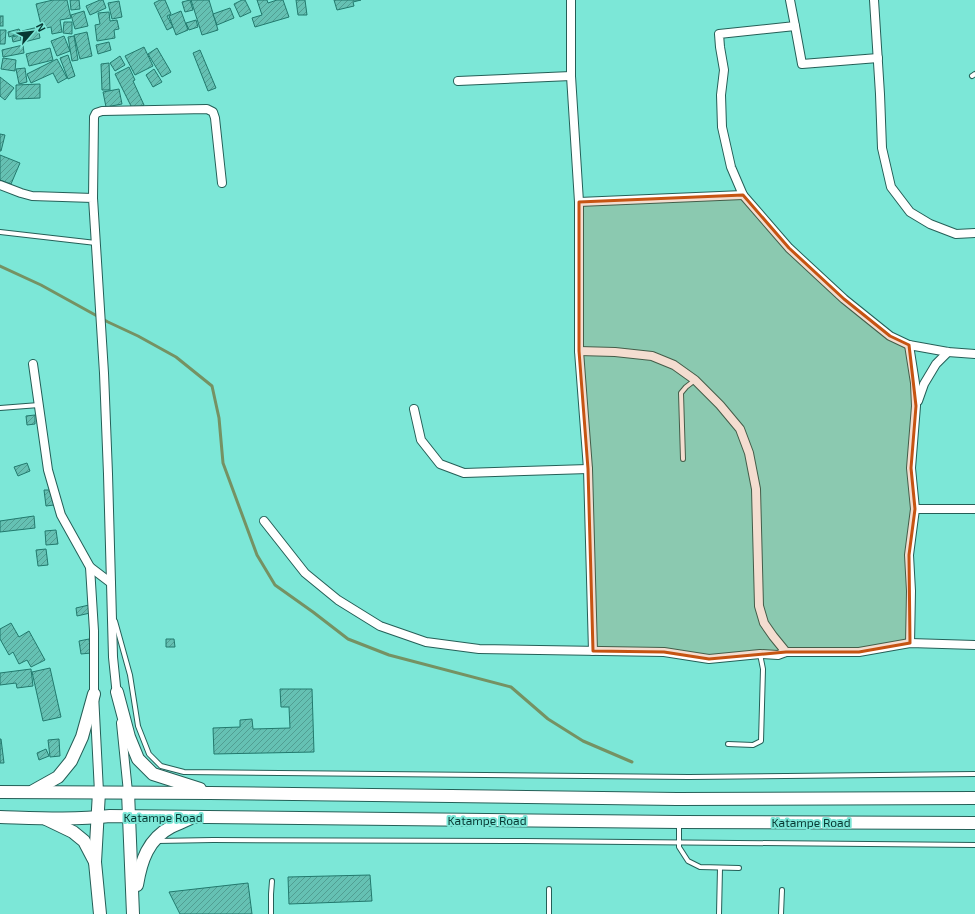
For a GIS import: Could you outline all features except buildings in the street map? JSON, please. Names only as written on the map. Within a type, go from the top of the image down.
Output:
[{"type":"main road","points":[[117,692],[129,737],[138,759],[153,774],[210,793]]},
{"type":"main road","points":[[31,792],[58,777],[71,761],[82,737],[94,694]]},
{"type":"main road","name":"Katampe Road","points":[[0,792],[128,792],[677,799],[975,798]]},
{"type":"main road","points":[[99,792],[95,862],[100,914]]},
{"type":"main road","points":[[128,792],[133,910]]},
{"type":"main road","name":"Katampe Road","points":[[0,817],[98,818],[110,816],[679,822],[975,823]]},
{"type":"main road","points":[[133,910],[138,876],[144,857],[152,842],[170,828],[194,817]]},
{"type":"main road","points":[[44,818],[73,832],[84,842],[95,862]]},
{"type":"street","points":[[571,0],[571,76],[579,202],[579,351],[588,469],[593,651]]},
{"type":"street","points":[[790,0],[802,64],[878,58]]},
{"type":"street","points":[[874,0],[882,148],[891,186],[910,212],[930,224],[956,234],[975,233]]},
{"type":"street","points":[[795,26],[719,34],[724,70],[721,95],[722,127],[731,167],[743,195],[789,248],[844,299],[890,336],[909,345],[948,352],[975,354]]},
{"type":"street","points":[[458,81],[571,76]]},
{"type":"street","points":[[128,792],[113,657],[104,381],[93,198],[94,117],[96,113],[102,111],[207,109],[213,112],[215,118],[222,183]]},
{"type":"street","points":[[0,185],[32,196],[93,198]]},
{"type":"street","points":[[579,202],[743,195]]},
{"type":"street","points":[[909,345],[915,383],[916,406],[911,468],[915,509],[909,555],[911,591],[910,643]]},
{"type":"street","points":[[579,351],[615,352],[652,356],[674,364],[695,380],[720,405],[740,429],[749,453],[756,489],[759,606],[764,623],[786,652]]},
{"type":"street","points":[[916,406],[924,384],[936,364],[948,352]]},
{"type":"street","points":[[34,364],[48,470],[61,516],[90,567],[111,583]]},
{"type":"street","points":[[414,409],[421,440],[440,464],[464,473],[588,469]]},
{"type":"street","points":[[915,509],[975,509]]},
{"type":"street","points":[[264,521],[305,573],[338,600],[380,626],[426,642],[479,649],[664,652],[709,659],[760,654],[778,655],[786,652],[859,652],[910,643],[975,645]]},
{"type":"street","points":[[90,567],[94,631],[94,694],[99,792]]},
{"type":"lane","points":[[0,232],[96,243]]},
{"type":"lane","points":[[683,459],[681,393],[695,380]]},
{"type":"lane","points":[[0,408],[39,405]]},
{"type":"lane","points":[[112,610],[130,675],[138,726],[149,754],[161,766],[184,772],[689,777],[975,774]]},
{"type":"lane","points":[[728,744],[753,745],[761,741],[763,669],[760,654]]},
{"type":"lane","points":[[679,822],[679,847],[688,861],[700,867],[739,868]]},
{"type":"lane","points":[[152,842],[213,840],[975,845]]},
{"type":"lane","points":[[718,914],[720,868]]},
{"type":"lane","points":[[271,914],[272,881]]},
{"type":"lane","points":[[549,889],[549,914]]},
{"type":"lane","points":[[781,914],[782,890]]},
{"type":"highlighted area","points":[[743,195],[789,248],[844,299],[890,336],[909,345],[916,406],[911,468],[915,509],[909,555],[910,643],[859,652],[786,652],[709,659],[664,652],[593,651],[588,469],[579,351],[579,202]]},
{"type":"waterway","points":[[0,266],[41,285],[176,357],[212,386],[219,418],[223,463],[257,555],[275,585],[348,639],[389,655],[511,687],[548,719],[583,741],[632,762]]}]
